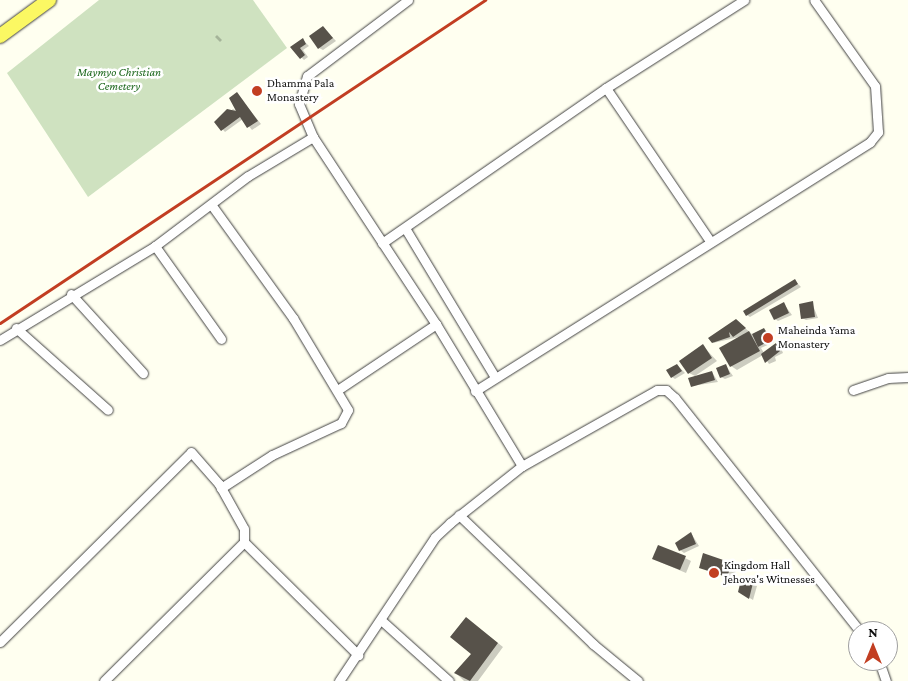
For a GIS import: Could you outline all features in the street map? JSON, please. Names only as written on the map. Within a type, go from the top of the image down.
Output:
[{"type":"main road","points":[[0,36],[49,0]]},
{"type":"street","points":[[408,0],[307,76],[298,104],[313,137],[436,324],[522,466]]},
{"type":"street","points":[[382,243],[606,88],[744,0]]},
{"type":"street","points":[[475,391],[710,241],[870,142],[878,132],[875,86],[814,0]]},
{"type":"street","points":[[606,88],[710,241]]},
{"type":"street","points":[[0,340],[70,294],[155,246],[213,207],[248,176],[313,137]]},
{"type":"street","points":[[213,207],[339,389],[347,418],[272,455],[221,488]]},
{"type":"street","points":[[404,228],[495,377]]},
{"type":"street","points":[[155,246],[221,339]]},
{"type":"street","points":[[70,294],[143,373]]},
{"type":"street","points":[[339,389],[436,324]]},
{"type":"street","points":[[16,328],[108,410]]},
{"type":"street","points":[[852,390],[888,378],[908,377]]},
{"type":"street","points":[[339,681],[435,537],[459,515],[522,466],[645,395],[666,390],[852,621]]},
{"type":"street","points":[[0,642],[184,455],[192,452],[221,488],[244,529],[244,542],[104,681]]},
{"type":"street","points":[[459,515],[593,644],[638,681]]},
{"type":"street","points":[[244,542],[358,654]]},
{"type":"street","points":[[381,620],[449,681]]},
{"type":"green space","name":"Maymyo Christian Cemetery","points":[[99,0],[253,0],[287,48],[88,197],[7,73]]},
{"type":"building","points":[[323,26],[333,38],[318,49],[309,36]]},
{"type":"building","points":[[303,38],[306,44],[300,48],[305,55],[300,59],[290,47]]},
{"type":"building","points":[[237,92],[258,121],[247,128],[240,117],[221,131],[214,122],[227,109],[236,111],[229,98]]},
{"type":"building","points":[[795,279],[798,284],[746,316],[743,311]]},
{"type":"building","points":[[813,301],[815,317],[801,319],[799,304]]},
{"type":"building","points":[[784,302],[789,313],[774,320],[769,310]]},
{"type":"building","points":[[736,319],[746,328],[733,337],[729,332],[730,337],[712,343],[708,338]]},
{"type":"building","points":[[764,328],[771,340],[758,347],[752,334]]},
{"type":"building","points":[[749,331],[760,351],[730,367],[719,348]]},
{"type":"building","points":[[776,343],[780,351],[765,363],[761,354]]},
{"type":"building","points":[[703,344],[712,358],[688,374],[679,361]]},
{"type":"building","points":[[677,364],[682,371],[671,378],[666,370]]},
{"type":"building","points":[[726,364],[730,374],[720,378],[716,368]]},
{"type":"building","points":[[712,371],[715,380],[691,387],[688,378]]},
{"type":"building","points":[[691,532],[696,544],[679,551],[675,543]]},
{"type":"building","points":[[658,545],[686,556],[680,570],[652,559]]},
{"type":"building","points":[[703,553],[732,563],[727,577],[699,568]]},
{"type":"building","points":[[741,580],[753,583],[749,599],[738,592]]},
{"type":"building","points":[[466,617],[498,643],[470,681],[454,673],[471,654],[450,637]]},
{"type":"railway","points":[[0,323],[485,0]]},
{"type":"place","name":"Dhamma Pala Monastery","points":[[257,91]]},
{"type":"place","name":"Maheinda Yama Monastery","points":[[768,338]]},
{"type":"place","name":"Kingdom Hall Jehova's Witnesses","points":[[714,573]]}]
